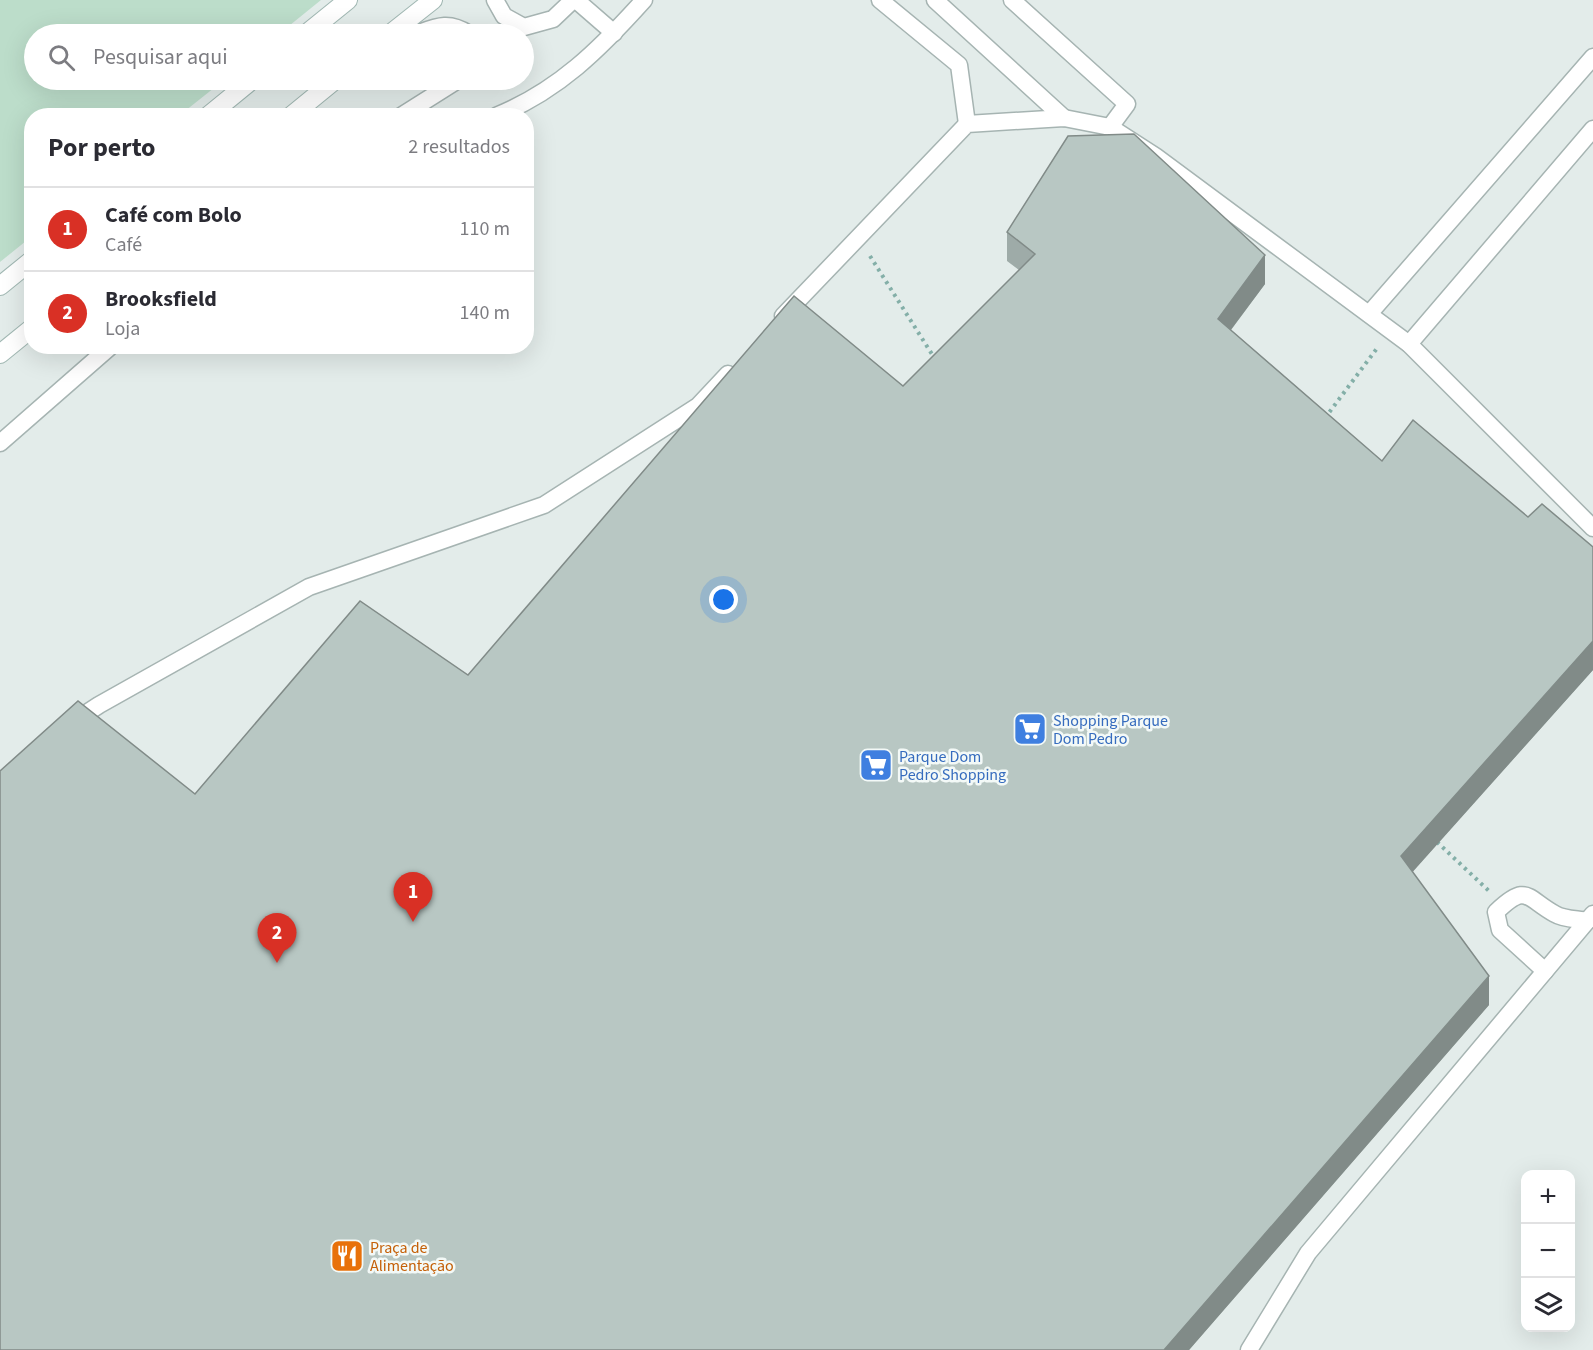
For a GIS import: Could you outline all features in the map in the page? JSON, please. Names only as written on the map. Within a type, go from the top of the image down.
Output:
[{"type":"main road","points":[[318,24],[348,0]]},
{"type":"main road","points":[[403,24],[433,0]]},
{"type":"main road","points":[[218,108],[240,90]]},
{"type":"main road","points":[[301,108],[323,90]]},
{"type":"main road","points":[[0,286],[24,267]]},
{"type":"main road","points":[[0,354],[24,334]]},
{"type":"lane","points":[[495,0],[504,16],[519,24]]},
{"type":"lane","points":[[534,24],[553,19],[574,0],[614,33]]},
{"type":"lane","points":[[511,108],[565,79],[614,33],[644,0]]},
{"type":"lane","points":[[880,0],[959,65],[967,124]]},
{"type":"lane","points":[[935,0],[1064,118]]},
{"type":"lane","points":[[1012,0],[1127,104],[1110,127]]},
{"type":"lane","points":[[1370,314],[1593,57]]},
{"type":"lane","points":[[414,108],[442,90]]},
{"type":"lane","points":[[769,332],[967,124],[1064,118],[1110,127],[1155,156],[1409,344],[1593,528]]},
{"type":"lane","points":[[1409,344],[1593,129]]},
{"type":"lane","points":[[0,443],[102,354]]},
{"type":"lane","points":[[58,732],[99,705],[309,587],[544,505],[698,406],[740,362]]},
{"type":"lane","points":[[1545,971],[1500,930],[1496,912],[1503,905],[1521,896],[1534,897],[1556,915],[1590,917]]},
{"type":"lane","points":[[1249,1350],[1308,1254],[1590,917]]},
{"type":"path","points":[[859,237],[939,365]]},
{"type":"path","points":[[1322,422],[1391,330]]},
{"type":"path","points":[[1437,842],[1503,905]]},
{"type":"green space","points":[[0,0],[321,0],[291,24],[24,24],[24,90],[211,90],[189,108],[24,108],[24,243],[0,262]]},
{"type":"building","name":"Parque Dom Pedro Shopping","points":[[1134,134],[1265,255],[1218,319],[1382,461],[1413,420],[1528,517],[1542,504],[1593,547],[1593,641],[1401,856],[1489,976],[1164,1350],[0,1350],[0,771],[78,701],[195,794],[360,601],[468,675],[794,296],[903,386],[1035,254],[1007,232],[1068,136]]},
{"type":"place","name":"Shopping Parque Dom Pedro","points":[[1030,729]]},
{"type":"place","name":"Parque Dom Pedro Shopping","points":[[876,765]]},
{"type":"place","name":"Café com Bolo","points":[[413,922]]},
{"type":"place","name":"Brooksfield","points":[[277,963]]},
{"type":"place","name":"Praça de Alimentação","points":[[347,1256]]}]
